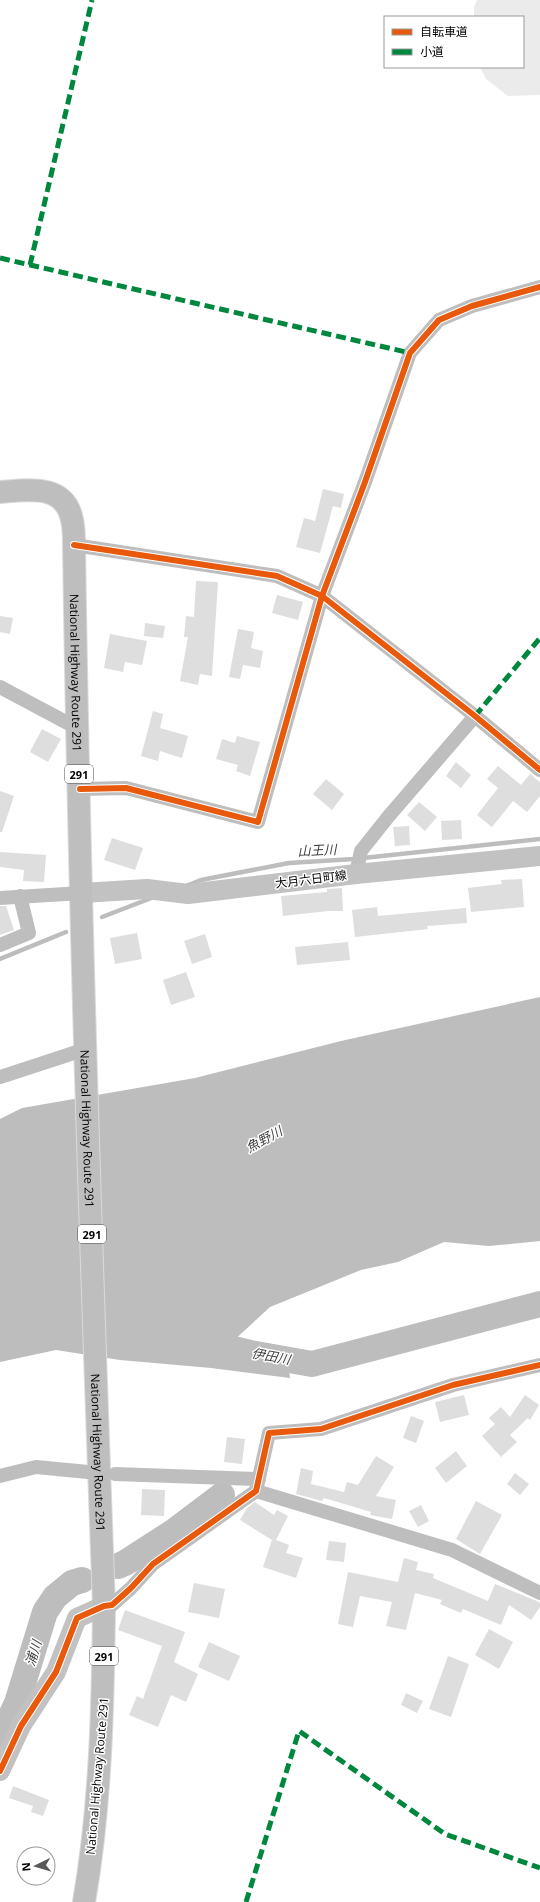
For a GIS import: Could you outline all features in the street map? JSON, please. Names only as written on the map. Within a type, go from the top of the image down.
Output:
[{"type":"highway","name":"National Highway Route 291","points":[[0,492],[32,489],[52,492],[64,501],[72,518],[74,545],[77,728],[80,788],[86,1054],[104,1606],[103,1692],[99,1776],[84,1902]]},
{"type":"main road","name":"大月六日町線","points":[[82,893],[147,889],[188,894],[356,874],[540,856]]},
{"type":"main road","points":[[0,1772],[21,1726],[56,1672],[77,1618],[104,1606]]},
{"type":"street","points":[[80,788],[126,788],[258,822],[322,596],[365,482],[410,353],[439,320],[472,306],[540,287]]},
{"type":"street","points":[[74,545],[277,576],[322,596],[475,716],[540,770]]},
{"type":"street","points":[[0,687],[77,728]]},
{"type":"street","points":[[356,874],[362,851],[388,817],[475,716]]},
{"type":"street","points":[[0,898],[82,893]]},
{"type":"street","points":[[0,945],[29,933],[20,896]]},
{"type":"street","points":[[0,1077],[86,1054]]},
{"type":"street","points":[[104,1606],[112,1605],[131,1588],[153,1564],[257,1485],[269,1433],[321,1429],[453,1385],[540,1365]]},
{"type":"street","points":[[0,1476],[36,1467],[88,1472]]},
{"type":"street","points":[[115,1474],[257,1485],[452,1550],[540,1593]]},
{"type":"shaded area","points":[[477,0],[540,0],[540,95],[508,96],[486,79],[480,68],[524,68],[524,16],[474,16],[474,7]]},
{"type":"water","name":"魚野川","points":[[540,997],[540,1241],[489,1246],[444,1242],[398,1262],[361,1270],[270,1307],[218,1355],[289,1369],[290,1378],[211,1368],[120,1360],[56,1350],[0,1362],[0,1119],[22,1108],[195,1078],[341,1041]]},
{"type":"building","points":[[323,489],[344,494],[341,508],[333,506],[320,553],[296,547],[304,518],[315,521]]},
{"type":"building","points":[[196,581],[218,582],[212,676],[200,674],[198,685],[180,681],[188,637],[184,637],[186,616],[194,617]]},
{"type":"building","points":[[277,595],[303,602],[298,620],[272,613]]},
{"type":"building","points":[[0,616],[13,618],[10,634],[0,632]]},
{"type":"building","points":[[145,623],[165,626],[163,638],[144,636]]},
{"type":"building","points":[[238,629],[254,632],[251,648],[263,651],[260,668],[243,665],[240,679],[229,677]]},
{"type":"building","points":[[110,634],[147,641],[142,665],[125,662],[123,672],[104,668]]},
{"type":"building","points":[[153,711],[163,714],[160,728],[188,736],[182,758],[160,751],[158,761],[141,756]]},
{"type":"building","points":[[42,729],[61,739],[48,762],[30,752]]},
{"type":"building","points":[[237,736],[260,742],[250,776],[236,771],[238,765],[216,759],[222,739],[235,743]]},
{"type":"building","points":[[456,762],[471,775],[461,788],[446,776]]},
{"type":"building","points":[[498,766],[521,785],[530,774],[540,782],[540,796],[527,812],[513,801],[492,827],[477,815],[498,788],[487,779]]},
{"type":"building","points":[[326,779],[344,794],[332,810],[313,794]]},
{"type":"building","points":[[0,791],[14,796],[2,832],[0,832]]},
{"type":"building","points":[[419,802],[437,817],[425,831],[407,815]]},
{"type":"building","points":[[461,820],[462,839],[442,840],[441,821]]},
{"type":"building","points":[[409,826],[410,845],[395,846],[393,827]]},
{"type":"building","points":[[112,838],[143,848],[135,870],[104,860]]},
{"type":"building","points":[[0,852],[46,855],[44,882],[23,881],[24,870],[0,867]]},
{"type":"building","points":[[522,879],[524,907],[471,912],[468,888],[502,884],[501,880]]},
{"type":"building","points":[[342,888],[343,911],[328,911],[283,916],[281,896],[327,892],[327,889]]},
{"type":"building","points":[[0,906],[6,906],[14,930],[0,935]]},
{"type":"building","points":[[377,907],[378,916],[466,908],[467,923],[427,926],[428,929],[355,937],[352,910]]},
{"type":"building","points":[[137,933],[142,959],[115,964],[110,938]]},
{"type":"building","points":[[205,934],[212,957],[192,964],[184,941]]},
{"type":"building","points":[[348,942],[350,960],[297,965],[295,947]]},
{"type":"building","points":[[186,972],[195,997],[171,1005],[163,980]]},
{"type":"building","points":[[464,1395],[469,1415],[440,1422],[435,1402]]},
{"type":"building","points":[[525,1395],[539,1405],[530,1420],[528,1418],[510,1435],[517,1442],[501,1457],[482,1436],[495,1424],[489,1418],[501,1407],[510,1417]]},
{"type":"building","points":[[411,1416],[424,1421],[416,1443],[403,1438]]},
{"type":"building","points":[[227,1437],[245,1439],[242,1464],[224,1462]]},
{"type":"building","points":[[456,1451],[467,1466],[446,1483],[435,1468]]},
{"type":"building","points":[[376,1456],[394,1467],[376,1496],[396,1500],[392,1519],[370,1515],[371,1512],[324,1498],[322,1501],[296,1494],[301,1468],[313,1471],[311,1484],[344,1492],[347,1482],[358,1485]]},
{"type":"building","points":[[515,1473],[529,1484],[520,1495],[507,1484]]},
{"type":"building","points":[[142,1489],[165,1490],[164,1516],[141,1515]]},
{"type":"building","points":[[476,1501],[502,1515],[480,1554],[456,1539]]},
{"type":"building","points":[[255,1502],[274,1515],[277,1510],[288,1516],[276,1540],[289,1545],[286,1553],[303,1558],[296,1578],[263,1567],[272,1540],[240,1520],[247,1508]]},
{"type":"building","points":[[421,1505],[429,1521],[418,1527],[409,1511]]},
{"type":"building","points":[[329,1541],[346,1543],[344,1562],[326,1560]]},
{"type":"building","points":[[404,1558],[418,1562],[416,1570],[434,1574],[433,1578],[488,1601],[495,1584],[537,1601],[540,1603],[540,1607],[531,1620],[509,1605],[501,1625],[463,1609],[461,1613],[440,1604],[442,1600],[415,1593],[406,1630],[386,1626],[392,1602],[360,1596],[353,1627],[338,1624],[348,1572],[398,1582]]},
{"type":"building","points":[[194,1583],[225,1589],[219,1618],[188,1612]]},
{"type":"building","points":[[125,1610],[185,1632],[174,1662],[198,1674],[186,1702],[171,1695],[158,1727],[129,1715],[137,1696],[143,1699],[162,1646],[118,1630]]},
{"type":"building","points":[[489,1629],[513,1642],[499,1669],[475,1655]]},
{"type":"building","points":[[209,1642],[240,1656],[229,1681],[198,1667]]},
{"type":"building","points":[[448,1656],[469,1664],[451,1717],[429,1709]]},
{"type":"building","points":[[406,1693],[423,1701],[417,1713],[401,1705]]},
{"type":"building","points":[[13,1786],[49,1800],[43,1816],[31,1812],[33,1806],[9,1798]]},
{"type":"waterway","name":"山王川","points":[[186,886],[201,880],[289,863],[354,859],[540,839]]},
{"type":"waterway","name":"山王川","points":[[102,917],[154,897]]},
{"type":"waterway","name":"山王川","points":[[0,959],[66,932]]},
{"type":"waterway","name":"伊田川","points":[[192,1339],[250,1353],[312,1364],[540,1304]]},
{"type":"waterway","name":"浦川","points":[[118,1566],[173,1532],[222,1495]]},
{"type":"waterway","name":"浦川","points":[[0,1739],[17,1703],[45,1612],[55,1597],[72,1583],[82,1580]]},
{"type":"marked path","points":[[30,265],[92,0]]},
{"type":"marked path","points":[[0,258],[410,353]]},
{"type":"marked path","points":[[475,716],[540,638]]},
{"type":"marked path","points":[[246,1902],[299,1731],[445,1834],[540,1868]]},
{"type":"cycle path","points":[[80,789],[126,788],[258,822],[322,596],[365,482],[410,353],[439,320],[472,306],[540,287]]},
{"type":"cycle path","points":[[74,545],[277,576],[322,596],[475,716],[540,770]]},
{"type":"cycle path","points":[[0,1771],[21,1726],[56,1672],[77,1618],[104,1606],[112,1605],[131,1588],[153,1564],[256,1491],[269,1433],[321,1429],[453,1385],[540,1365]]}]
